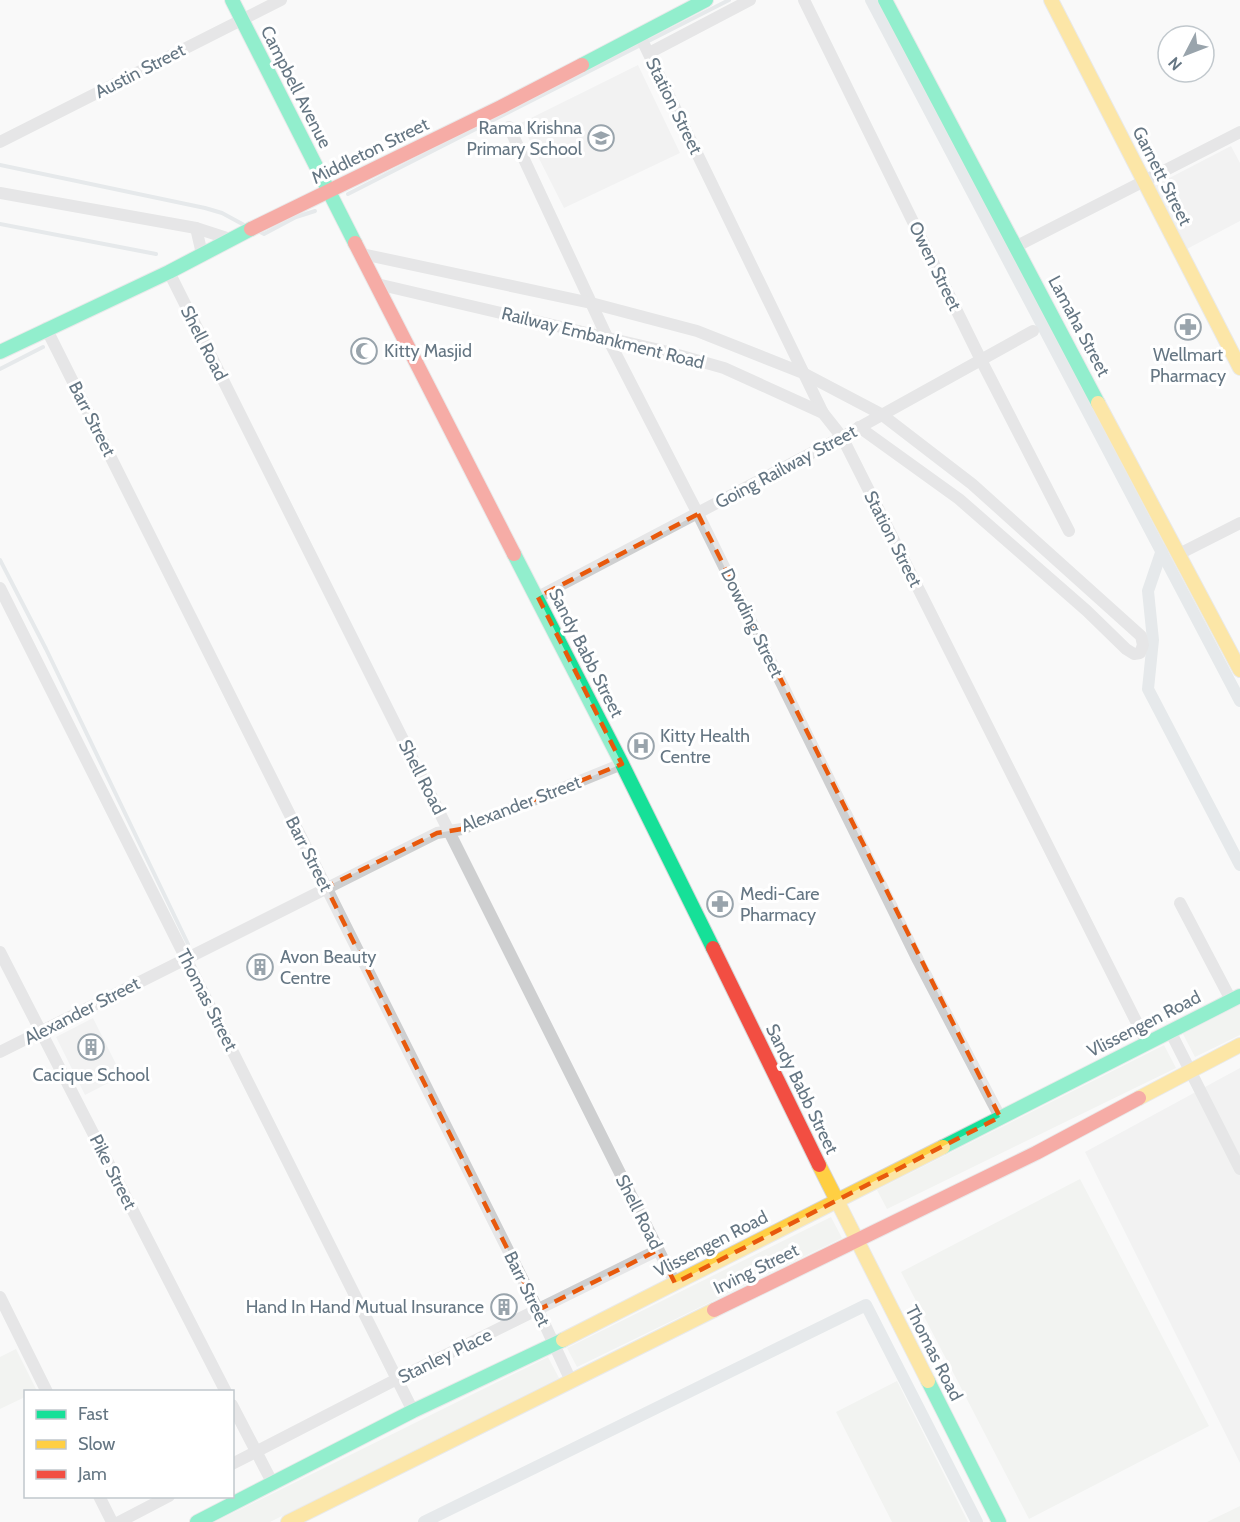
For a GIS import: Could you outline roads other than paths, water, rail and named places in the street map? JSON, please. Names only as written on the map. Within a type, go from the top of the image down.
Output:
[{"type":"street","name":"Campbell Avenue","points":[[232,0],[328,191]]},
{"type":"street","name":"Austin Street","points":[[0,142],[281,0]]},
{"type":"street","name":"Middleton Street","points":[[46,328],[169,272],[230,239],[501,107],[706,0]]},
{"type":"street","points":[[649,53],[750,0]]},
{"type":"street","name":"Owen Street","points":[[804,0],[1068,531]]},
{"type":"street","name":"Lamaha Street","points":[[885,0],[1240,670]]},
{"type":"street","name":"Garnett Street","points":[[1052,0],[1240,368]]},
{"type":"street","name":"Station Street","points":[[640,36],[823,413],[842,437],[1147,1043]]},
{"type":"street","name":"Dowding Street","points":[[509,127],[607,337],[698,514],[918,960],[1000,1117]]},
{"type":"street","points":[[1017,246],[1240,132]]},
{"type":"street","name":"Sandy Babb Street","points":[[328,191],[538,597],[837,1201]]},
{"type":"street","points":[[0,193],[196,228],[230,239]]},
{"type":"street","points":[[196,228],[202,254]]},
{"type":"street","points":[[362,254],[591,303],[697,331],[803,373],[881,414],[972,484],[1141,636],[1143,645],[1140,653],[1134,654],[1126,649],[1079,604],[959,499],[859,428]]},
{"type":"street","name":"Shell Road","points":[[169,272],[675,1283]]},
{"type":"street","name":"Railway Embankment Road","points":[[377,284],[607,337],[724,368],[823,413]]},
{"type":"street","points":[[0,352],[46,328]]},
{"type":"street","name":"Barr Street","points":[[46,328],[538,1310],[571,1381]]},
{"type":"street","name":"Going Railway Street","points":[[538,597],[859,428],[1033,332]]},
{"type":"street","points":[[959,499],[972,484]]},
{"type":"street","points":[[1179,554],[1240,523]]},
{"type":"street","name":"Thomas Street","points":[[0,588],[413,1411]]},
{"type":"street","name":"Alexander Street","points":[[0,1052],[437,833],[462,829],[622,764]]},
{"type":"street","points":[[1180,903],[1235,998]]},
{"type":"street","name":"Pike Street","points":[[0,952],[225,1390]]},
{"type":"street","name":"Vlissengen Road","points":[[197,1522],[413,1411],[553,1345],[1235,998]]},
{"type":"street","points":[[1170,1031],[1240,1169]]},
{"type":"street","name":"Irving Street","points":[[288,1522],[856,1239],[1036,1153],[1240,1045]]},
{"type":"street","name":"Thomas Road","points":[[837,1201],[999,1522]]},
{"type":"street","name":"Stanley Place","points":[[234,1463],[397,1379],[658,1250]]},
{"type":"street","points":[[0,1297],[46,1390]]},
{"type":"street","points":[[234,1409],[273,1484]]},
{"type":"street","points":[[100,1498],[112,1522]]},
{"type":"street","points":[[119,1522],[168,1498]]},
{"type":"waterway","points":[[348,194],[729,0]]},
{"type":"waterway","points":[[871,0],[1240,701]]},
{"type":"waterway","points":[[0,165],[205,208],[222,213],[246,226]]},
{"type":"waterway","points":[[258,231],[264,234],[296,217],[315,211]]},
{"type":"waterway","points":[[0,224],[156,254]]},
{"type":"waterway","points":[[0,369],[43,347]]},
{"type":"waterway","points":[[1162,550],[1148,591],[1153,640],[1148,689],[1240,865]]},
{"type":"waterway","points":[[0,560],[46,649],[188,944]]},
{"type":"waterway","points":[[424,1522],[866,1305],[977,1522]]},
{"type":"place","name":"Rama Krishna Primary School","points":[[601,138]]},
{"type":"place","name":"Wellmart Pharmacy","points":[[1188,327]]},
{"type":"place","name":"Kitty Masjid","points":[[364,351]]},
{"type":"place","name":"Kitty Health Centre","points":[[641,746]]},
{"type":"place","name":"Medi-Care Pharmacy","points":[[720,904]]},
{"type":"place","name":"Avon Beauty Centre","points":[[260,967]]},
{"type":"place","name":"Cacique School","points":[[91,1047]]},
{"type":"place","name":"Hand In Hand Mutual Insurance","points":[[504,1307]]}]
